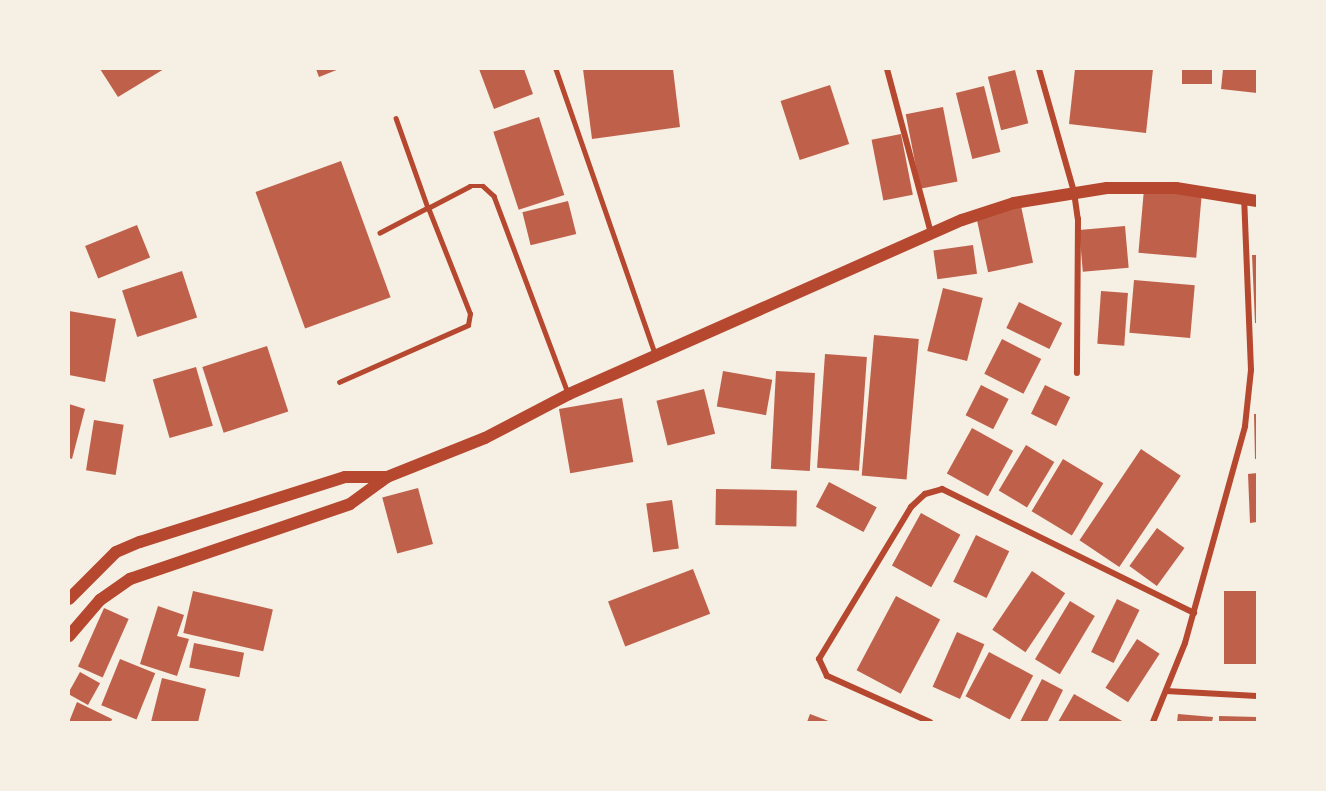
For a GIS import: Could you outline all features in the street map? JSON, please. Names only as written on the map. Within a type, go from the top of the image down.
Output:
[{"type":"main road","points":[[69,636],[100,600],[130,579],[350,504],[387,477],[485,438],[569,394],[931,233],[1014,203],[1074,192],[1152,187],[1251,200]]},
{"type":"main road","points":[[69,599],[116,552],[140,542],[345,477],[387,477]]},
{"type":"street","points":[[887,69],[931,233]]},
{"type":"street","points":[[1039,69],[1074,192],[1078,219],[1077,373]]},
{"type":"street","points":[[1153,722],[1194,613],[1245,426],[1254,371],[1251,200]]},
{"type":"street","points":[[930,722],[827,676],[819,659],[911,507],[924,494],[942,489],[1194,613]]},
{"type":"street","points":[[1166,691],[1257,696]]},
{"type":"lane","points":[[556,69],[656,356]]},
{"type":"lane","points":[[339,382],[468,325],[470,314],[428,208],[396,118]]},
{"type":"lane","points":[[381,233],[470,186],[483,186],[494,196],[569,394]]},
{"type":"building","points":[[100,69],[164,69],[118,97]]},
{"type":"building","points":[[316,69],[339,69],[319,77]]},
{"type":"building","points":[[479,69],[524,69],[533,94],[494,109]]},
{"type":"building","points":[[583,69],[673,69],[680,127],[592,139]]},
{"type":"building","points":[[1075,69],[1153,69],[1146,133],[1069,124]]},
{"type":"building","points":[[1182,69],[1212,69],[1212,84],[1182,84]]},
{"type":"building","points":[[1223,69],[1257,69],[1257,93],[1221,89]]},
{"type":"building","points":[[1015,70],[1028,123],[1001,130],[988,77]]},
{"type":"building","points":[[830,85],[849,144],[800,160],[781,101]]},
{"type":"building","points":[[984,86],[1000,152],[972,159],[956,93]]},
{"type":"building","points":[[943,107],[958,182],[920,189],[906,114]]},
{"type":"building","points":[[539,117],[564,195],[519,210],[493,132]]},
{"type":"building","points":[[901,134],[913,195],[883,201],[872,140]]},
{"type":"building","points":[[341,161],[391,297],[305,328],[255,192]]},
{"type":"building","points":[[1144,189],[1202,194],[1196,258],[1138,253]]},
{"type":"building","points":[[568,201],[576,234],[531,245],[522,212]]},
{"type":"building","points":[[1021,206],[1033,263],[988,272],[976,216]]},
{"type":"building","points":[[137,225],[150,257],[98,278],[85,246]]},
{"type":"building","points":[[1125,226],[1129,268],[1083,272],[1079,230]]},
{"type":"building","points":[[973,245],[977,274],[937,279],[933,251]]},
{"type":"building","points":[[1252,255],[1257,255],[1257,323],[1255,323]]},
{"type":"building","points":[[182,271],[197,318],[137,337],[122,290]]},
{"type":"building","points":[[1134,280],[1195,285],[1190,338],[1129,333]]},
{"type":"building","points":[[943,288],[983,298],[967,361],[927,351]]},
{"type":"building","points":[[1101,291],[1128,293],[1124,346],[1097,344]]},
{"type":"building","points":[[1019,302],[1062,323],[1049,349],[1006,328]]},
{"type":"building","points":[[69,311],[116,319],[105,382],[69,375]]},
{"type":"building","points":[[874,335],[919,339],[907,479],[862,475]]},
{"type":"building","points":[[1002,339],[1041,359],[1023,394],[984,374]]},
{"type":"building","points":[[267,346],[288,412],[224,433],[202,367]]},
{"type":"building","points":[[825,354],[867,357],[859,471],[817,468]]},
{"type":"building","points":[[196,367],[213,426],[170,438],[153,379]]},
{"type":"building","points":[[723,371],[772,380],[766,415],[717,406]]},
{"type":"building","points":[[776,371],[815,373],[810,471],[771,469]]},
{"type":"building","points":[[981,385],[1009,399],[993,429],[966,415]]},
{"type":"building","points":[[1045,385],[1070,397],[1056,426],[1031,414]]},
{"type":"building","points":[[704,389],[715,434],[668,445],[656,401]]},
{"type":"building","points":[[622,398],[633,462],[570,473],[559,409]]},
{"type":"building","points":[[69,404],[85,409],[72,459],[69,458]]},
{"type":"building","points":[[1254,414],[1257,414],[1257,459],[1255,459]]},
{"type":"building","points":[[94,420],[124,425],[116,475],[86,470]]},
{"type":"building","points":[[972,428],[1013,451],[988,496],[947,473]]},
{"type":"building","points":[[1026,445],[1054,462],[1027,507],[999,490]]},
{"type":"building","points":[[1141,449],[1181,476],[1119,567],[1079,540]]},
{"type":"building","points":[[1063,459],[1103,483],[1072,535],[1032,511]]},
{"type":"building","points":[[1257,473],[1257,522],[1250,523],[1248,474]]},
{"type":"building","points":[[829,482],[877,507],[864,532],[816,507]]},
{"type":"building","points":[[418,488],[433,544],[397,554],[382,498]]},
{"type":"building","points":[[716,489],[797,490],[796,526],[715,525]]},
{"type":"building","points":[[672,500],[679,549],[653,552],[646,504]]},
{"type":"building","points":[[921,513],[960,535],[931,587],[892,565]]},
{"type":"building","points":[[1157,528],[1185,548],[1157,586],[1129,566]]},
{"type":"building","points":[[976,535],[1009,551],[986,598],[953,582]]},
{"type":"building","points":[[693,569],[710,614],[625,646],[608,602]]},
{"type":"building","points":[[1032,571],[1065,593],[1025,652],[992,630]]},
{"type":"building","points":[[193,591],[273,609],[263,651],[183,633]]},
{"type":"building","points":[[1224,591],[1257,591],[1257,664],[1224,664]]},
{"type":"building","points":[[896,596],[940,619],[901,694],[857,670]]},
{"type":"building","points":[[1117,599],[1139,610],[1114,663],[1091,652]]},
{"type":"building","points":[[1070,601],[1095,616],[1060,674],[1035,659]]},
{"type":"building","points":[[158,606],[184,615],[177,636],[189,639],[177,676],[140,664]]},
{"type":"building","points":[[104,608],[129,619],[103,677],[78,666]]},
{"type":"building","points":[[957,632],[984,644],[960,699],[933,687]]},
{"type":"building","points":[[1137,639],[1160,654],[1128,702],[1105,688]]},
{"type":"building","points":[[194,643],[244,653],[239,677],[189,668]]},
{"type":"building","points":[[989,652],[1033,675],[1010,720],[966,696]]},
{"type":"building","points":[[120,659],[155,673],[137,720],[101,705]]},
{"type":"building","points":[[80,672],[100,683],[88,705],[69,694]]},
{"type":"building","points":[[162,678],[206,689],[198,722],[151,722]]},
{"type":"building","points":[[1042,679],[1063,690],[1047,722],[1020,722]]},
{"type":"building","points":[[1074,694],[1124,722],[1058,722]]},
{"type":"building","points":[[77,702],[112,719],[111,722],[69,722]]},
{"type":"building","points":[[810,714],[831,722],[807,722]]},
{"type":"building","points":[[1178,714],[1213,717],[1212,722],[1177,722]]},
{"type":"building","points":[[1219,716],[1257,717],[1257,722],[1219,722]]}]
